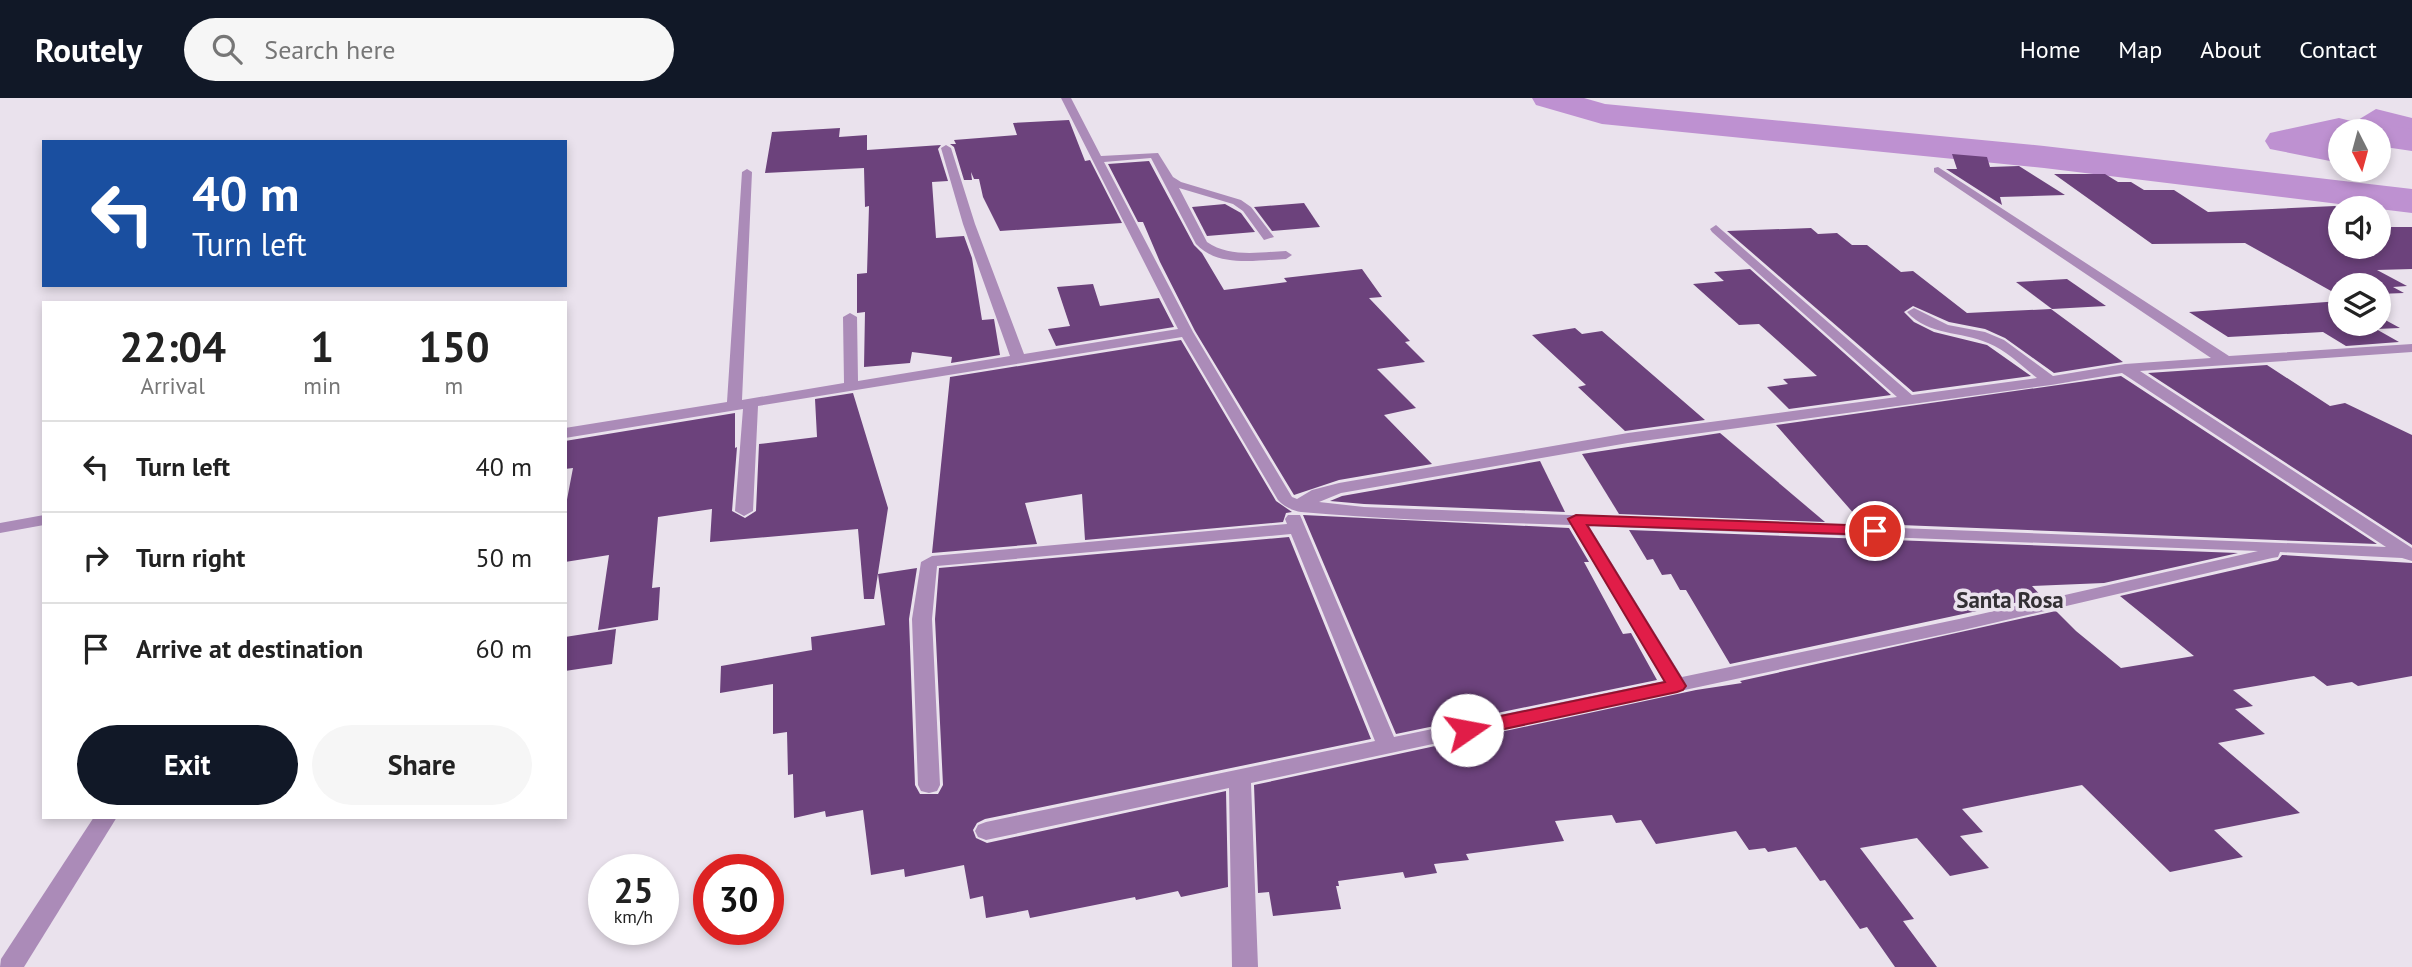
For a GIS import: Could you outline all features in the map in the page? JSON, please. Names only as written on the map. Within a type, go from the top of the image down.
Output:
[{"type":"street","points":[[1066,98],[1186,331],[1294,503],[1297,528],[1388,747]]},
{"type":"street","points":[[946,148],[969,224],[1018,358]]},
{"type":"street","points":[[1096,160],[1154,155],[1169,178],[1202,244],[1210,252],[1222,255],[1286,255]]},
{"type":"street","points":[[1938,170],[2226,361]]},
{"type":"street","points":[[734,405],[747,172]]},
{"type":"street","points":[[1169,178],[1187,188],[1237,202],[1247,209],[1268,237]]},
{"type":"street","points":[[1716,229],[1820,324],[1909,400]]},
{"type":"street","points":[[1914,312],[1933,326],[1993,340],[2050,381]]},
{"type":"street","points":[[850,317],[851,386]]},
{"type":"street","points":[[567,433],[1186,331]]},
{"type":"street","points":[[1294,503],[1318,494],[1402,476],[1628,438],[2050,381],[2125,368],[2412,348]]},
{"type":"street","points":[[2125,368],[2409,554]]},
{"type":"street","points":[[744,511],[751,402]]},
{"type":"street","points":[[1294,503],[1364,512],[2296,547],[2409,554]]},
{"type":"street","points":[[1576,519],[1677,686]]},
{"type":"street","points":[[0,528],[42,520]]},
{"type":"street","points":[[929,785],[922,619],[927,566],[932,561],[1297,528]]},
{"type":"street","points":[[986,831],[1959,625],[2296,547]]},
{"type":"street","points":[[1240,777],[1244,967]]},
{"type":"street","points":[[10,967],[105,819]]},
{"type":"shaded area","points":[[2376,109],[2412,118],[2412,136],[2391,131],[2391,119],[2360,119]]},
{"type":"building","points":[[1069,120],[1085,161],[1090,160],[1122,223],[1000,231],[983,197],[979,179],[974,179],[971,172],[972,180],[964,180],[954,147],[950,144],[956,144],[954,140],[1017,135],[1013,123]]},
{"type":"building","points":[[840,128],[839,137],[867,135],[867,150],[941,145],[938,149],[948,181],[932,182],[936,238],[964,236],[972,258],[982,320],[994,319],[1000,355],[951,363],[952,357],[912,352],[910,363],[864,367],[865,312],[857,313],[857,274],[867,273],[869,206],[865,207],[864,168],[765,173],[772,132]]},
{"type":"building","points":[[1952,154],[1987,157],[1990,167],[2019,166],[2065,195],[2000,197],[2002,205],[1946,169],[1957,169]]},
{"type":"building","points":[[1149,161],[1194,245],[1202,253],[1224,290],[1287,282],[1284,278],[1362,269],[1382,297],[1369,298],[1410,341],[1405,342],[1425,362],[1377,369],[1416,408],[1384,415],[1432,464],[1339,480],[1294,495],[1195,331],[1143,222],[1138,222],[1108,164]]},
{"type":"building","points":[[2054,174],[2105,174],[2118,182],[2131,182],[2144,190],[2174,190],[2208,212],[2328,206],[2328,259],[2391,259],[2391,227],[2412,227],[2412,269],[2377,270],[2383,273],[2328,273],[2328,289],[2245,243],[2152,244]]},
{"type":"building","points":[[1304,203],[1320,227],[1272,231],[1254,207]]},
{"type":"building","points":[[1225,204],[1241,213],[1255,232],[1207,236],[1192,207]]},
{"type":"building","points":[[1811,228],[1818,234],[1837,233],[1852,245],[1867,245],[1901,272],[1913,271],[1967,313],[2051,309],[2123,362],[2054,373],[2005,338],[1985,329],[1949,322],[1913,306],[1904,312],[1914,322],[1934,332],[1987,345],[2031,376],[1913,392],[1727,231]]},
{"type":"building","points":[[1750,269],[1891,395],[1789,409],[1767,387],[1788,384],[1783,379],[1817,376],[1759,324],[1739,325],[1693,284],[1724,281],[1714,272]]},
{"type":"building","points":[[2391,277],[2407,286],[2393,287],[2404,293],[2391,294]]},
{"type":"building","points":[[2067,279],[2106,306],[2052,309],[2016,282]]},
{"type":"building","points":[[1093,284],[1100,306],[1159,298],[1174,327],[1056,346],[1048,329],[1070,326],[1057,287]]},
{"type":"building","points":[[2328,302],[2328,335],[2323,332],[2228,337],[2189,312]]},
{"type":"building","points":[[1575,328],[1582,334],[1602,331],[1705,420],[1625,431],[1578,387],[1586,385],[1532,335]]},
{"type":"building","points":[[2330,336],[2388,336],[2399,342],[2346,346]]},
{"type":"building","points":[[1181,340],[1276,501],[1292,512],[1286,513],[1283,522],[1085,540],[1082,494],[1025,503],[1037,544],[932,553],[950,377]]},
{"type":"building","points":[[2267,365],[2330,406],[2345,403],[2412,435],[2412,545],[2148,373]]},
{"type":"building","points":[[2121,376],[2377,544],[1849,523],[1856,516],[1776,425]]},
{"type":"building","points":[[853,393],[888,508],[874,599],[864,599],[858,529],[710,542],[712,509],[658,517],[652,588],[660,587],[658,620],[598,630],[609,555],[567,562],[567,500],[573,468],[567,469],[567,441],[735,413],[735,448],[737,447],[732,511],[745,518],[756,511],[759,444],[817,437],[815,399]]},
{"type":"building","points":[[1720,433],[1825,522],[1619,514],[1582,454]]},
{"type":"building","points":[[1540,461],[1565,512],[1330,501],[1342,496]]},
{"type":"building","points":[[1303,515],[1569,528],[1589,562],[1584,562],[1623,634],[1631,633],[1657,680],[1396,734]]},
{"type":"building","points":[[1629,530],[2238,553],[2104,583],[2032,586],[2042,597],[1730,664],[1686,590],[1680,590],[1671,574],[1662,575],[1653,559],[1647,560]]},
{"type":"building","points":[[1289,537],[1371,739],[985,819],[977,823],[973,830],[976,838],[987,843],[1226,791],[1228,887],[1181,897],[1178,891],[1136,900],[1135,897],[1030,918],[1028,910],[986,918],[983,896],[970,899],[964,865],[905,877],[904,869],[871,875],[863,810],[826,817],[825,811],[794,818],[793,774],[788,775],[787,732],[773,734],[773,684],[720,693],[721,666],[812,650],[811,637],[885,625],[878,574],[917,568],[909,619],[915,785],[920,794],[938,794],[943,785],[935,619],[939,568]]},
{"type":"building","points":[[2282,555],[2412,563],[2412,676],[2358,686],[2352,682],[2327,686],[2314,676],[2233,690],[2253,706],[2235,709],[2265,734],[2218,743],[2300,813],[2214,830],[2243,857],[2170,872],[2082,785],[1962,809],[1983,832],[1960,836],[1989,868],[1950,876],[1917,838],[1860,848],[1914,919],[1903,921],[1937,967],[1895,967],[1867,927],[1860,929],[1825,880],[1820,881],[1796,847],[1768,852],[1765,848],[1749,850],[1736,831],[1656,844],[1641,820],[1616,823],[1612,815],[1555,821],[1564,841],[1466,854],[1469,860],[1434,864],[1437,873],[1405,878],[1403,872],[1338,881],[1339,886],[1336,886],[1341,909],[1273,916],[1269,892],[1258,893],[1254,785],[1696,690],[1742,683],[1740,681],[2056,611],[2121,668],[2194,656],[2120,596],[2278,560]]},
{"type":"building","points":[[616,629],[612,664],[567,671],[567,637]]},
{"type":"waterway","points":[[1548,98],[1602,114],[2044,157],[2412,201]]},
{"type":"waterway","points":[[2328,131],[2283,141],[2328,150]]},
{"type":"waterway","points":[[2391,137],[2412,140]]},
{"type":"district","name":"Santa Rosa","points":[[2010,599]]},
{"type":"route","points":[[1467,730],[1677,686],[1576,519],[1875,531]]}]
